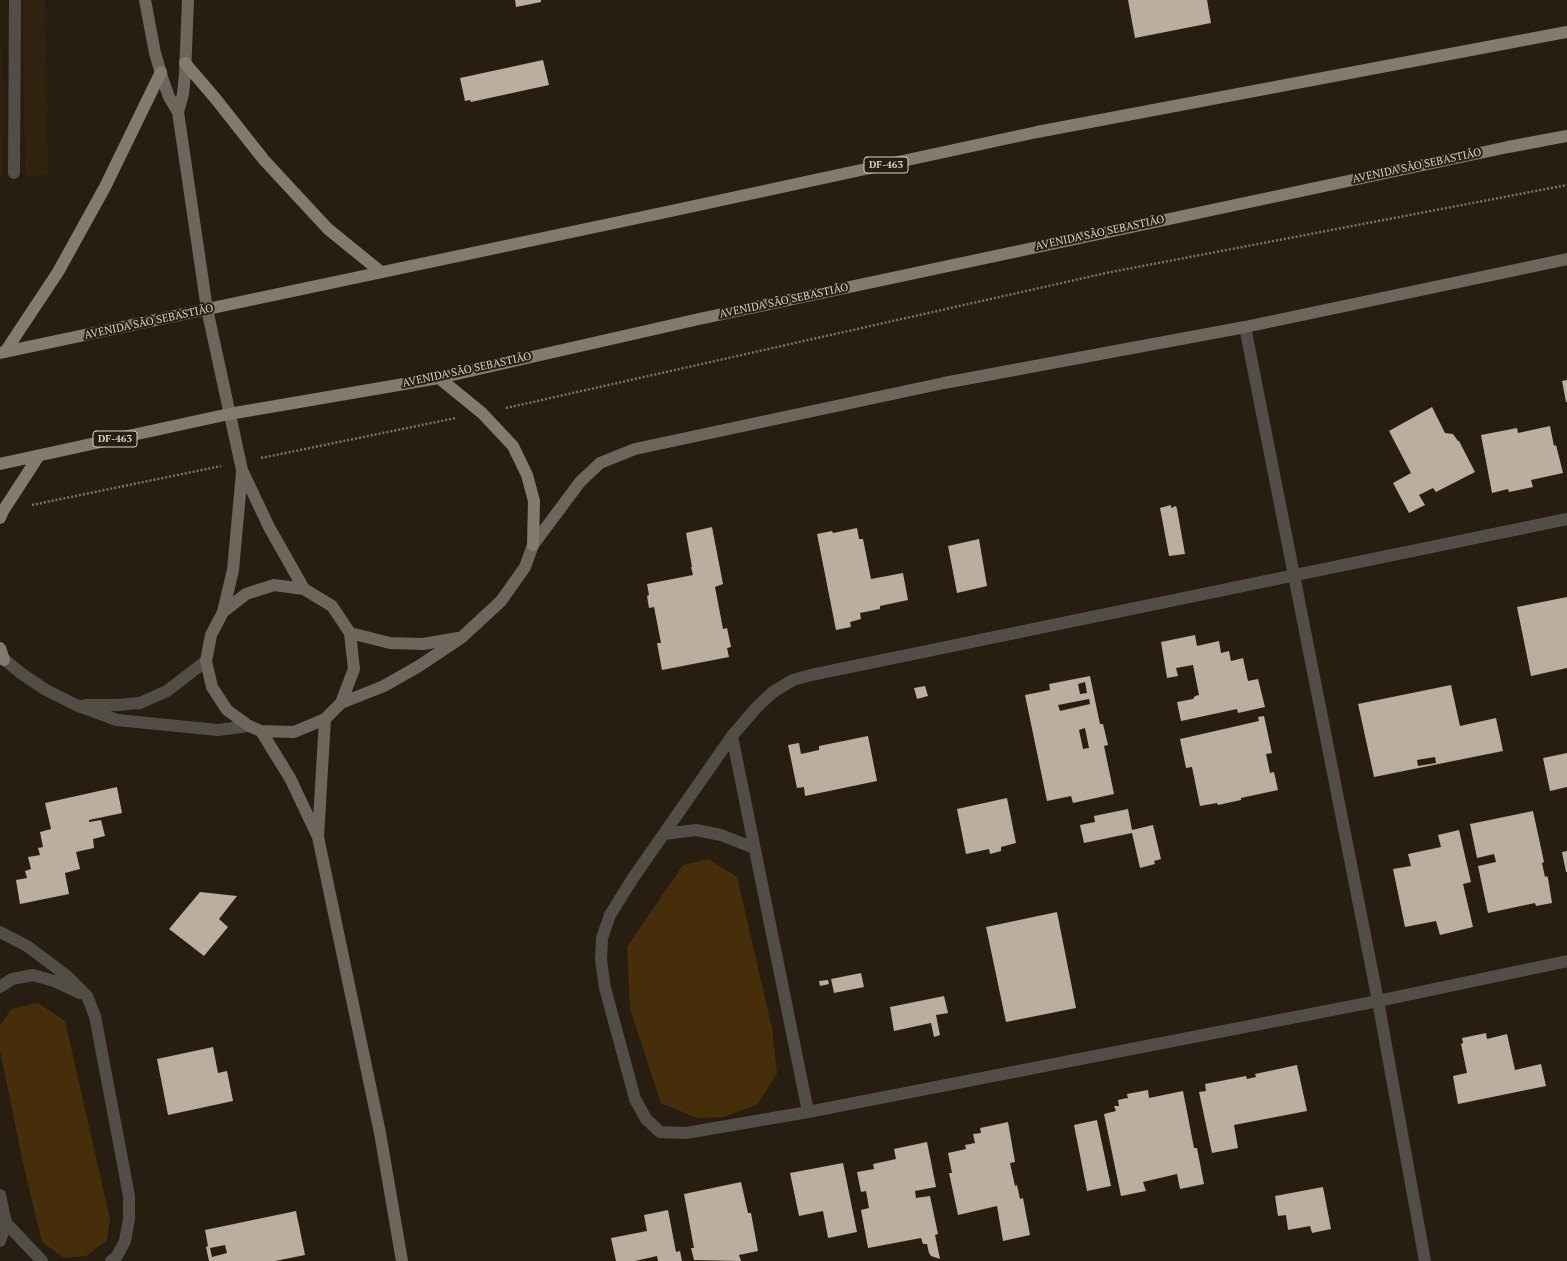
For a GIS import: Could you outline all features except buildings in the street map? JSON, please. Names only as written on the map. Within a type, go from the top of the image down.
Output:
[{"type":"main road","name":"AVENIDA SÃO SEBASTIÃO","points":[[3,352],[1037,132],[1567,32]]},
{"type":"main road","points":[[185,63],[216,98],[264,160],[328,230],[381,272]]},
{"type":"main road","points":[[3,352],[58,272],[105,187],[161,72]]},
{"type":"main road","name":"AVENIDA SÃO SEBASTIÃO","points":[[0,464],[229,414],[439,378],[706,317],[1508,147],[1567,136]]},
{"type":"main road","points":[[439,378],[482,413],[513,446],[527,475],[534,502],[533,545]]},
{"type":"main road","points":[[1,515],[38,456]]},
{"type":"main road","points":[[0,648],[2,658]]},
{"type":"street","points":[[14,173],[15,0]]},
{"type":"street","points":[[145,0],[155,53],[169,97],[178,112],[207,309],[241,466],[269,527],[304,588]]},
{"type":"street","points":[[178,112],[183,94],[188,0]]},
{"type":"street","points":[[241,466],[233,570],[223,612],[211,635],[206,661],[212,687],[227,710],[249,726],[261,731],[294,732],[325,718],[341,703],[384,686],[414,670],[461,638],[501,601],[525,567],[533,545],[580,482],[600,463],[635,449],[944,383],[1245,327],[1567,259]]},
{"type":"street","points":[[1245,327],[1378,1001],[1425,1261]]},
{"type":"street","points":[[1567,519],[811,675],[793,680],[773,692],[757,707],[732,736],[633,878],[610,915],[602,938],[601,960],[605,988],[638,1106],[646,1119],[660,1132],[686,1133],[808,1112],[1378,1001],[1567,961]]},
{"type":"street","points":[[223,612],[246,594],[274,585],[304,588],[332,606],[350,633],[354,669],[341,703]]},
{"type":"street","points":[[350,633],[390,643],[423,644],[461,638]]},
{"type":"street","points":[[2,658],[46,690],[76,705],[117,720],[218,730],[249,726]]},
{"type":"street","points":[[76,705],[117,705],[140,703],[168,691],[206,661]]},
{"type":"street","points":[[318,837],[325,718]]},
{"type":"street","points":[[261,731],[290,778],[318,837],[380,1133],[402,1259]]},
{"type":"street","points":[[732,736],[808,1112]]},
{"type":"street","points":[[664,834],[696,830],[721,835],[754,848]]},
{"type":"street","points":[[0,932],[27,946],[67,976],[87,996],[95,1016],[129,1196],[129,1219],[125,1241],[116,1256],[111,1261]]},
{"type":"street","points":[[0,987],[12,979],[33,975],[54,981],[87,996]]},
{"type":"street","points":[[0,1195],[6,1223],[0,1241]]},
{"type":"street","points":[[6,1223],[42,1261]]},
{"type":"path","points":[[1,515],[241,466],[1106,273],[1567,185]]},
{"type":"shaded area","points":[[0,0],[3,175],[0,176]]},
{"type":"shaded area","points":[[23,0],[45,0],[48,175],[25,176]]},
{"type":"shaded area","points":[[709,859],[737,877],[772,1028],[777,1073],[758,1104],[724,1117],[697,1118],[661,1103],[630,1009],[627,947],[683,865]]},
{"type":"shaded area","points":[[38,1003],[65,1021],[110,1219],[107,1240],[86,1256],[64,1258],[42,1242],[23,1163],[0,1050],[0,1026],[11,1009]]}]
